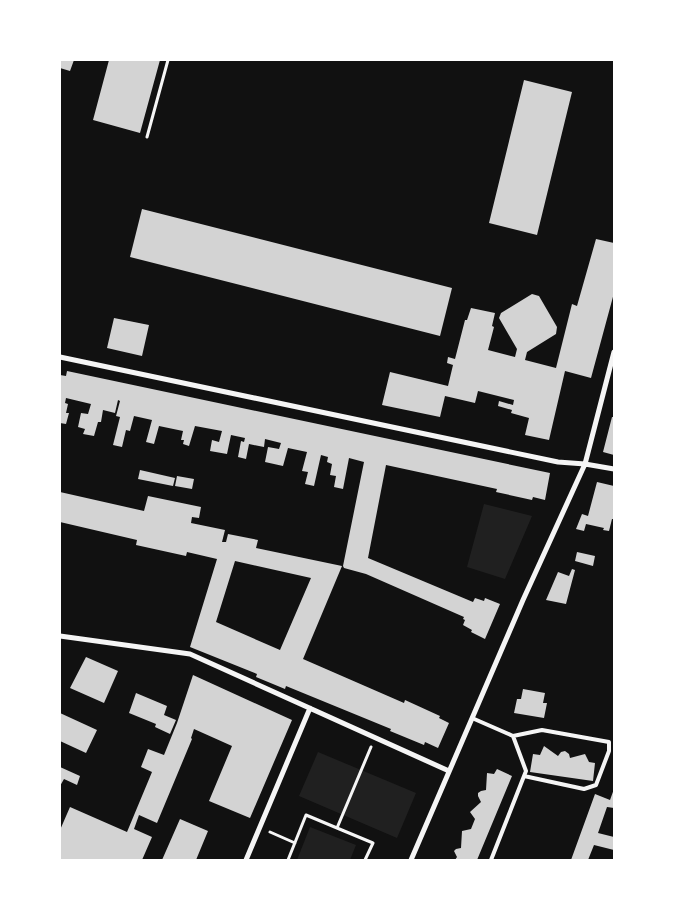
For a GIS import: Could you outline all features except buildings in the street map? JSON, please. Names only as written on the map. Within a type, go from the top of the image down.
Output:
[{"type":"street","points":[[411,860],[523,600],[585,464],[614,352]]},
{"type":"street","points":[[60,357],[558,462],[614,469]]},
{"type":"street","points":[[60,636],[190,654],[449,771]]},
{"type":"street","points":[[246,860],[310,708]]},
{"type":"lane","points":[[472,718],[513,736],[542,730],[609,742],[609,751],[596,785],[584,789],[524,776]]},
{"type":"lane","points":[[492,860],[526,771],[513,736]]},
{"type":"path","points":[[147,137],[168,60]]},
{"type":"path","points":[[337,828],[375,738]]},
{"type":"path","points":[[288,860],[306,815],[373,843],[365,860]]},
{"type":"path","points":[[259,828],[295,843]]},
{"type":"shaded area","points":[[484,504],[532,516],[505,579],[467,567]]},
{"type":"shaded area","points":[[318,752],[416,793],[397,838],[299,796]]},
{"type":"shaded area","points":[[310,827],[356,845],[350,860],[297,860]]}]
